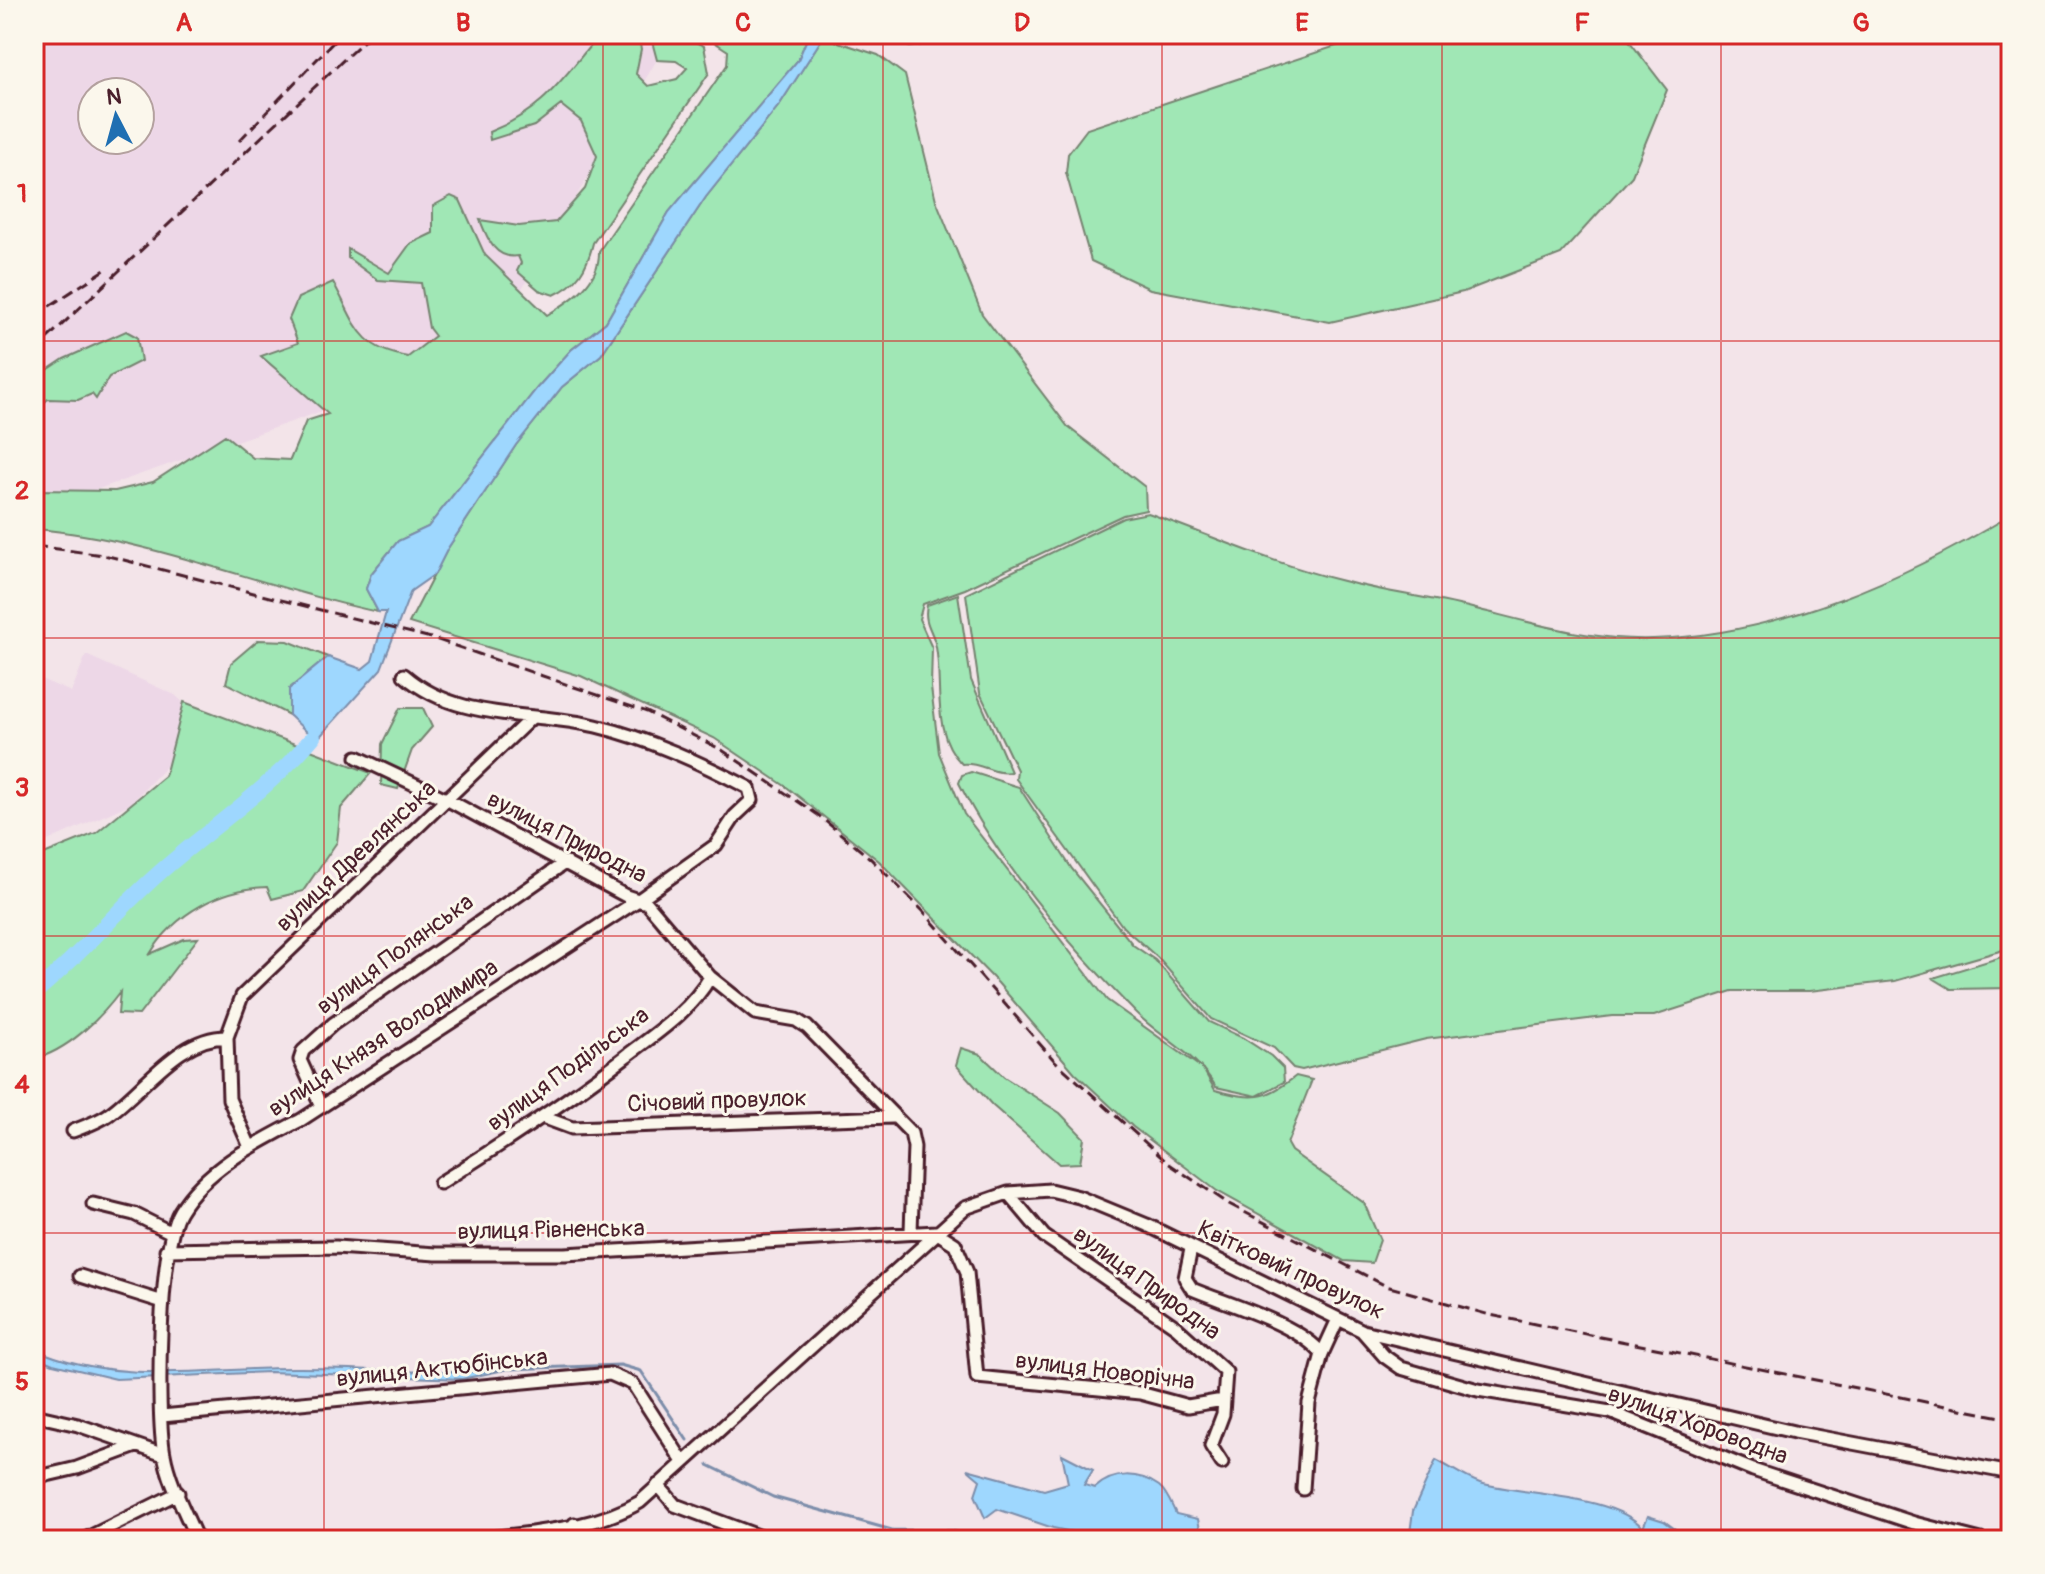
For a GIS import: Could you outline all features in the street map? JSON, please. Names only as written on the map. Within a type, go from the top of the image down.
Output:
[{"type":"street","points":[[404,675],[423,692],[449,702],[531,718]]},
{"type":"street","name":"вулиця Древлянська","points":[[250,1147],[229,1099],[227,1037],[242,996],[531,718]]},
{"type":"street","name":"вулиця Князя Володимира","points":[[162,1416],[166,1250],[179,1212],[203,1182],[250,1147],[321,1106],[640,899],[716,845],[735,816],[752,800],[749,788],[714,770],[612,731],[558,718],[531,718]]},
{"type":"street","name":"вулиця Природна","points":[[357,757],[448,800],[626,896],[640,899],[676,933],[710,977],[755,1013],[796,1020],[807,1027],[911,1133],[914,1147],[911,1231]]},
{"type":"street","name":"вулиця Полянська","points":[[321,1106],[300,1060],[303,1051],[333,1024],[566,862]]},
{"type":"street","name":"вулиця Подільська","points":[[440,1183],[545,1118],[656,1034],[691,1004],[710,977]]},
{"type":"street","points":[[73,1131],[107,1116],[188,1048],[206,1038],[227,1037]]},
{"type":"street","name":"Січовий провулок","points":[[545,1118],[572,1128],[892,1117]]},
{"type":"street","name":"Квітковий провулок","points":[[477,1540],[574,1524],[628,1510],[965,1208],[1008,1193],[1050,1190],[1079,1197],[1147,1225],[1363,1331],[1794,1432],[2011,1473]]},
{"type":"street","name":"вулиця Природна","points":[[1008,1193],[1044,1236],[1176,1327],[1226,1372],[1228,1384],[1220,1426],[1211,1446],[1222,1463]]},
{"type":"street","points":[[93,1204],[134,1214],[170,1232]]},
{"type":"street","name":"вулиця Рівненська","points":[[166,1250],[336,1247],[436,1254],[565,1254],[695,1248],[911,1231],[936,1232]]},
{"type":"street","name":"вулиця Новорічна","points":[[936,1232],[955,1244],[967,1272],[976,1372],[982,1379],[1140,1393],[1188,1406],[1223,1400]]},
{"type":"street","points":[[1191,1249],[1185,1278],[1192,1289],[1282,1326],[1308,1340],[1322,1354]]},
{"type":"street","points":[[80,1276],[163,1302]]},
{"type":"street","points":[[1303,1489],[1309,1403],[1322,1354],[1338,1319]]},
{"type":"street","name":"вулиця Хороводна","points":[[1363,1331],[1384,1356],[1401,1368],[1478,1390],[1610,1412],[1753,1470],[1914,1523],[1981,1540]]},
{"type":"street","name":"вулиця Актюбінська","points":[[162,1416],[610,1374],[633,1384],[683,1462]]},
{"type":"street","points":[[34,1415],[78,1425],[164,1455]]},
{"type":"street","points":[[162,1416],[164,1455],[197,1540]]},
{"type":"street","points":[[34,1478],[77,1468],[136,1446]]},
{"type":"street","points":[[658,1485],[675,1505],[769,1540]]},
{"type":"street","points":[[83,1540],[178,1493]]},
{"type":"street","points":[[574,1524],[587,1540]]},
{"type":"shaded area","points":[[34,34],[672,34],[483,355],[58,503],[34,482]]},
{"type":"shaded area","points":[[86,655],[175,695],[185,704],[180,752],[130,804],[34,847],[34,676],[71,692]]},
{"type":"green space","points":[[600,34],[638,34],[641,49],[636,74],[648,86],[677,79],[687,68],[676,61],[657,60],[650,34],[679,34],[704,46],[709,73],[593,243],[580,274],[569,286],[554,295],[539,290],[517,271],[521,263],[518,256],[503,255],[498,251],[480,220],[519,226],[556,222],[585,189],[597,156],[581,121],[561,105],[534,126],[490,140],[489,132],[525,114],[539,103]]},
{"type":"green space","points":[[702,34],[809,34],[798,60],[669,212],[606,322],[571,350],[537,388],[428,527],[398,541],[371,574],[366,589],[378,612],[121,542],[34,529],[34,510],[39,504],[34,490],[115,491],[153,482],[225,435],[253,458],[290,460],[306,421],[328,414],[261,356],[298,343],[289,319],[298,298],[333,282],[360,332],[378,347],[408,357],[435,336],[429,328],[421,283],[378,280],[348,258],[348,249],[389,273],[410,244],[433,233],[433,206],[451,196],[460,200],[485,255],[547,315],[566,303],[590,281],[599,251],[727,65],[728,51]]},
{"type":"green space","points":[[893,34],[986,34],[910,47],[894,41]]},
{"type":"green space","points":[[1372,34],[1624,34],[1667,90],[1632,176],[1561,254],[1463,292],[1330,322],[1150,289],[1091,261],[1066,173],[1068,154],[1087,129]]},
{"type":"green space","points":[[823,37],[878,55],[905,75],[936,200],[982,314],[1068,427],[1145,487],[1146,510],[1123,515],[965,589],[923,604],[919,619],[932,648],[931,687],[939,753],[964,814],[1107,1000],[1203,1069],[1215,1090],[1249,1097],[1267,1094],[1296,1076],[1312,1080],[1287,1144],[1291,1151],[1364,1203],[1380,1240],[1372,1263],[1344,1261],[1217,1191],[1133,1127],[1075,1073],[998,983],[879,861],[788,788],[714,738],[581,676],[409,623],[448,548],[516,445],[562,387],[601,355],[706,197],[780,104]]},
{"type":"green space","points":[[126,331],[137,337],[141,361],[109,377],[96,399],[92,394],[78,400],[48,399],[34,412],[34,379],[64,359]]},
{"type":"green space","points":[[1148,513],[1269,559],[1343,581],[1565,630],[1631,639],[1700,635],[1747,627],[1840,600],[1928,561],[2011,515],[2011,943],[2003,950],[1895,981],[1809,991],[1732,991],[1654,1016],[1612,1016],[1426,1039],[1302,1070],[1293,1068],[1274,1048],[1211,1019],[1158,958],[1123,927],[1016,779],[1017,770],[980,693],[966,594],[1123,518]]},
{"type":"green space","points":[[958,594],[971,680],[1011,772],[962,764],[946,738],[940,708],[936,647],[926,612],[927,605]]},
{"type":"green space","points":[[258,640],[288,641],[328,657],[289,689],[289,715],[226,683],[231,663]]},
{"type":"green space","points":[[184,702],[371,773],[341,808],[337,842],[303,891],[272,899],[267,887],[250,889],[216,898],[200,906],[172,927],[150,954],[184,939],[198,938],[139,1015],[118,1014],[120,992],[82,1033],[59,1049],[34,1059],[34,858],[96,833],[165,776]]},
{"type":"green space","points":[[400,708],[423,708],[432,727],[412,750],[398,789],[381,785],[382,744]]},
{"type":"green space","points":[[971,772],[1019,787],[1072,869],[1133,945],[1155,960],[1209,1022],[1271,1056],[1283,1068],[1284,1082],[1257,1096],[1216,1087],[1199,1065],[1145,1022],[1062,933],[995,845],[959,783],[962,775]]},
{"type":"green space","points":[[2011,954],[2011,988],[1951,989],[1933,978]]},
{"type":"green space","points":[[961,1048],[980,1054],[1004,1077],[1060,1113],[1084,1138],[1080,1163],[1059,1164],[992,1105],[956,1065]]},
{"type":"water","points":[[809,34],[825,34],[780,104],[706,197],[601,355],[562,387],[516,445],[448,548],[435,574],[411,591],[381,669],[306,752],[300,751],[309,734],[289,715],[289,689],[328,657],[362,669],[372,661],[386,612],[378,612],[366,589],[371,574],[398,541],[428,527],[537,388],[571,350],[606,322],[669,212],[798,60]]},
{"type":"water","points":[[34,1349],[67,1361],[132,1371],[300,1368],[457,1372],[509,1369],[462,1379],[269,1372],[116,1379],[53,1364],[34,1356]]},
{"type":"water","points":[[1062,1454],[1093,1470],[1084,1485],[1095,1488],[1102,1482],[1126,1475],[1151,1481],[1167,1495],[1176,1514],[1198,1519],[1202,1540],[1112,1540],[1053,1528],[997,1509],[985,1518],[975,1495],[980,1480],[967,1469],[1044,1490],[1068,1483]]},
{"type":"water","points":[[1436,1460],[1480,1483],[1590,1502],[1629,1517],[1643,1528],[1648,1516],[1664,1521],[1690,1540],[1409,1540],[1413,1511]]},
{"type":"waterway","points":[[34,993],[158,874],[258,792],[313,737]]},
{"type":"waterway","points":[[509,1369],[620,1365],[641,1371],[687,1440]]},
{"type":"waterway","points":[[708,1465],[773,1497],[892,1530],[952,1531],[989,1540]]},
{"type":"railway","points":[[239,141],[341,34]]},
{"type":"railway","points":[[34,351],[371,34]]},
{"type":"railway","points":[[34,316],[108,268]]},
{"type":"railway","points":[[34,546],[104,555],[435,639],[647,712],[722,750],[818,815],[871,859],[923,911],[1054,1060],[1168,1163],[1229,1204],[1386,1286],[1490,1315],[2011,1419]]}]
